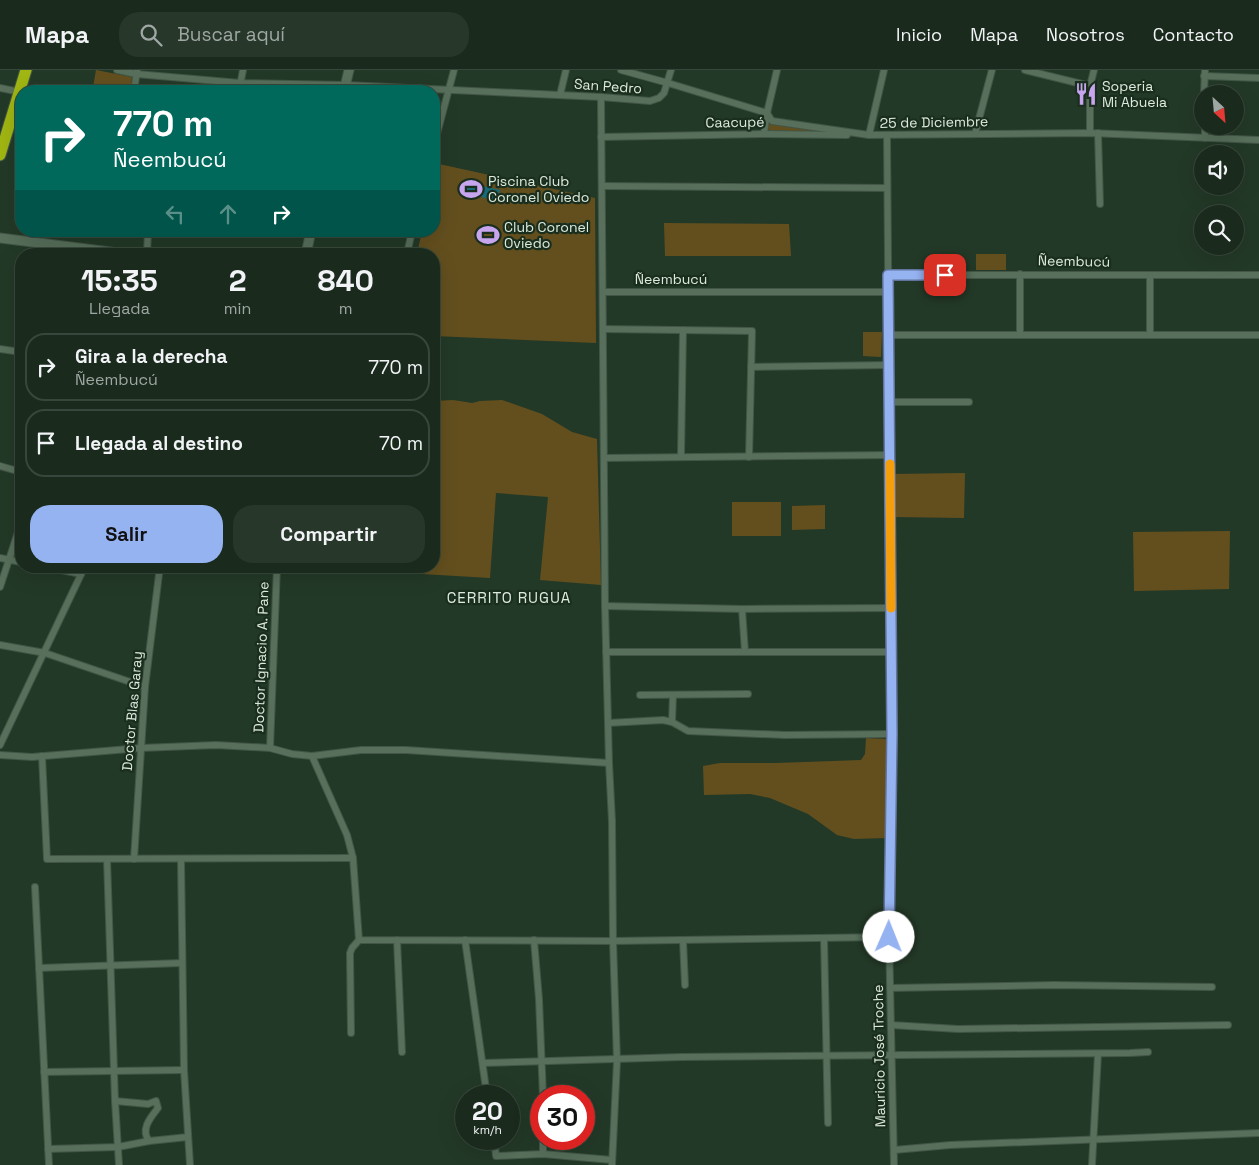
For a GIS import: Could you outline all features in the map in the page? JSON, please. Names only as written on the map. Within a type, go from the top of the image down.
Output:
[{"type":"highway","points":[[22,85],[26,70]]},
{"type":"highway","points":[[0,155],[15,108]]},
{"type":"street","name":"San Pedro","points":[[117,70],[240,83],[282,85]]},
{"type":"street","points":[[240,83],[243,70]]},
{"type":"street","points":[[346,85],[349,70]]},
{"type":"street","points":[[440,124],[454,70]]},
{"type":"street","points":[[560,95],[566,70]]},
{"type":"street","name":"25 de Diciembre","points":[[621,70],[767,113],[772,121],[869,136],[1098,133],[1259,140]]},
{"type":"street","points":[[668,83],[672,70]]},
{"type":"street","points":[[764,134],[777,70]]},
{"type":"street","points":[[869,136],[884,70]]},
{"type":"street","points":[[975,134],[992,70]]},
{"type":"street","points":[[1025,70],[1090,86]]},
{"type":"street","points":[[1090,133],[1090,86],[1094,70]]},
{"type":"street","points":[[135,85],[137,72]]},
{"type":"street","points":[[1204,73],[1259,78]]},
{"type":"street","name":"San Pedro","points":[[440,90],[650,101],[664,93],[668,83]]},
{"type":"street","points":[[0,88],[15,91]]},
{"type":"street","points":[[495,1150],[496,1156],[543,1154],[612,1163],[616,1058],[612,821],[608,763],[605,606],[601,97]]},
{"type":"street","points":[[1098,133],[1100,204]]},
{"type":"street","name":"Caacupé","points":[[601,136],[764,134],[869,136]]},
{"type":"street","name":"Mauricio José Troche","points":[[887,136],[892,734],[889,937],[894,1165]]},
{"type":"street","points":[[602,186],[887,188]]},
{"type":"street","points":[[0,238],[79,248]]},
{"type":"street","points":[[1020,274],[1020,335]]},
{"type":"street","name":"Ñeembucú","points":[[888,275],[1259,275]]},
{"type":"street","points":[[1150,276],[1150,335]]},
{"type":"street","name":"Ñeembucú","points":[[603,292],[888,292]]},
{"type":"street","points":[[603,329],[752,330],[750,457]]},
{"type":"street","points":[[681,456],[683,330]]},
{"type":"street","points":[[889,335],[1259,335]]},
{"type":"street","points":[[0,349],[15,351]]},
{"type":"street","points":[[751,367],[889,365]]},
{"type":"street","points":[[889,402],[969,402]]},
{"type":"street","points":[[604,458],[890,455]]},
{"type":"street","points":[[0,466],[15,470]]},
{"type":"street","points":[[0,587],[15,543]]},
{"type":"street","points":[[0,558],[15,561]]},
{"type":"street","points":[[0,744],[82,574],[77,573]]},
{"type":"street","name":"Doctor Blas Garay","points":[[134,859],[145,687],[159,573]]},
{"type":"street","name":"Doctor Ignacio A. Pane","points":[[270,748],[277,573]]},
{"type":"street","points":[[605,606],[742,609],[891,608]]},
{"type":"street","points":[[742,609],[745,652]]},
{"type":"street","points":[[0,645],[45,652],[145,687]]},
{"type":"street","points":[[606,652],[891,652]]},
{"type":"street","points":[[640,695],[748,694]]},
{"type":"street","points":[[672,722],[673,696]]},
{"type":"street","points":[[608,723],[663,720],[672,722],[688,731],[785,735],[892,734]]},
{"type":"street","points":[[0,755],[18,757],[42,756],[141,748],[216,745],[270,748],[292,754],[312,756],[361,750],[406,750],[608,763]]},
{"type":"street","points":[[42,756],[47,859],[353,858]]},
{"type":"street","points":[[312,756],[347,835],[353,858],[359,940],[350,953],[351,1033]]},
{"type":"street","points":[[107,859],[119,1165]]},
{"type":"street","points":[[181,860],[184,1070],[190,1165]]},
{"type":"street","points":[[35,887],[49,1165]]},
{"type":"street","points":[[359,940],[613,941],[889,937]]},
{"type":"street","points":[[824,938],[828,1123]]},
{"type":"street","points":[[397,940],[402,1052]]},
{"type":"street","points":[[465,940],[485,1085]]},
{"type":"street","points":[[534,940],[543,1085]]},
{"type":"street","points":[[684,940],[685,985]]},
{"type":"street","points":[[39,968],[182,963]]},
{"type":"street","points":[[890,988],[1212,987]]},
{"type":"street","points":[[891,1025],[958,1029],[1228,1026]]},
{"type":"street","points":[[482,1063],[616,1058],[1148,1052]]},
{"type":"street","points":[[1092,1165],[1098,1054]]},
{"type":"street","points":[[44,1072],[184,1070]]},
{"type":"street","points":[[115,1101],[148,1104],[156,1101],[158,1108],[147,1122],[146,1137],[148,1141]]},
{"type":"street","points":[[894,1150],[950,1145],[1259,1133]]},
{"type":"street","points":[[48,1149],[118,1147],[148,1141],[188,1137]]},
{"type":"shaded area","points":[[96,70],[132,77],[131,85],[93,85]]},
{"type":"shaded area","points":[[769,124],[836,132],[768,131]]},
{"type":"shaded area","points":[[440,164],[595,198],[596,343],[440,336],[440,248],[418,248],[421,237],[440,237]]},
{"type":"shaded area","points":[[664,223],[789,224],[791,256],[665,256]]},
{"type":"shaded area","points":[[976,254],[1006,254],[1006,270],[976,270]]},
{"type":"shaded area","points":[[863,332],[882,332],[881,357],[863,356]]},
{"type":"shaded area","points":[[453,400],[472,403],[502,400],[542,414],[572,432],[597,439],[601,585],[540,580],[548,497],[496,493],[490,578],[405,573],[440,573],[440,401]]},
{"type":"shaded area","points":[[965,473],[964,518],[893,517],[892,474]]},
{"type":"shaded area","points":[[732,502],[781,502],[781,536],[732,536]]},
{"type":"shaded area","points":[[825,505],[825,529],[792,530],[792,506]]},
{"type":"shaded area","points":[[1230,531],[1229,589],[1134,591],[1133,532]]},
{"type":"shaded area","points":[[866,738],[888,739],[887,838],[854,839],[837,835],[808,814],[770,798],[750,794],[704,795],[703,766],[720,763],[861,760],[865,754]]},
{"type":"water","name":"Piscina Club Coronel Oviedo","points":[[462,181],[482,186],[480,196],[460,192]]},
{"type":"water","points":[[483,186],[500,190],[498,201],[481,197]]},
{"type":"slow traffic","points":[[890,464],[891,608]]},
{"type":"place","name":"Soperia Mi Abuela","points":[[1086,94]]},
{"type":"place","name":"Piscina Club Coronel Oviedo","points":[[471,189]]},
{"type":"place","name":"Club Coronel Oviedo","points":[[488,235]]},
{"type":"district","name":"CERRITO RUGUA","points":[[509,598]]},
{"type":"route","points":[[889,937],[892,734],[888,275],[945,275]]}]
